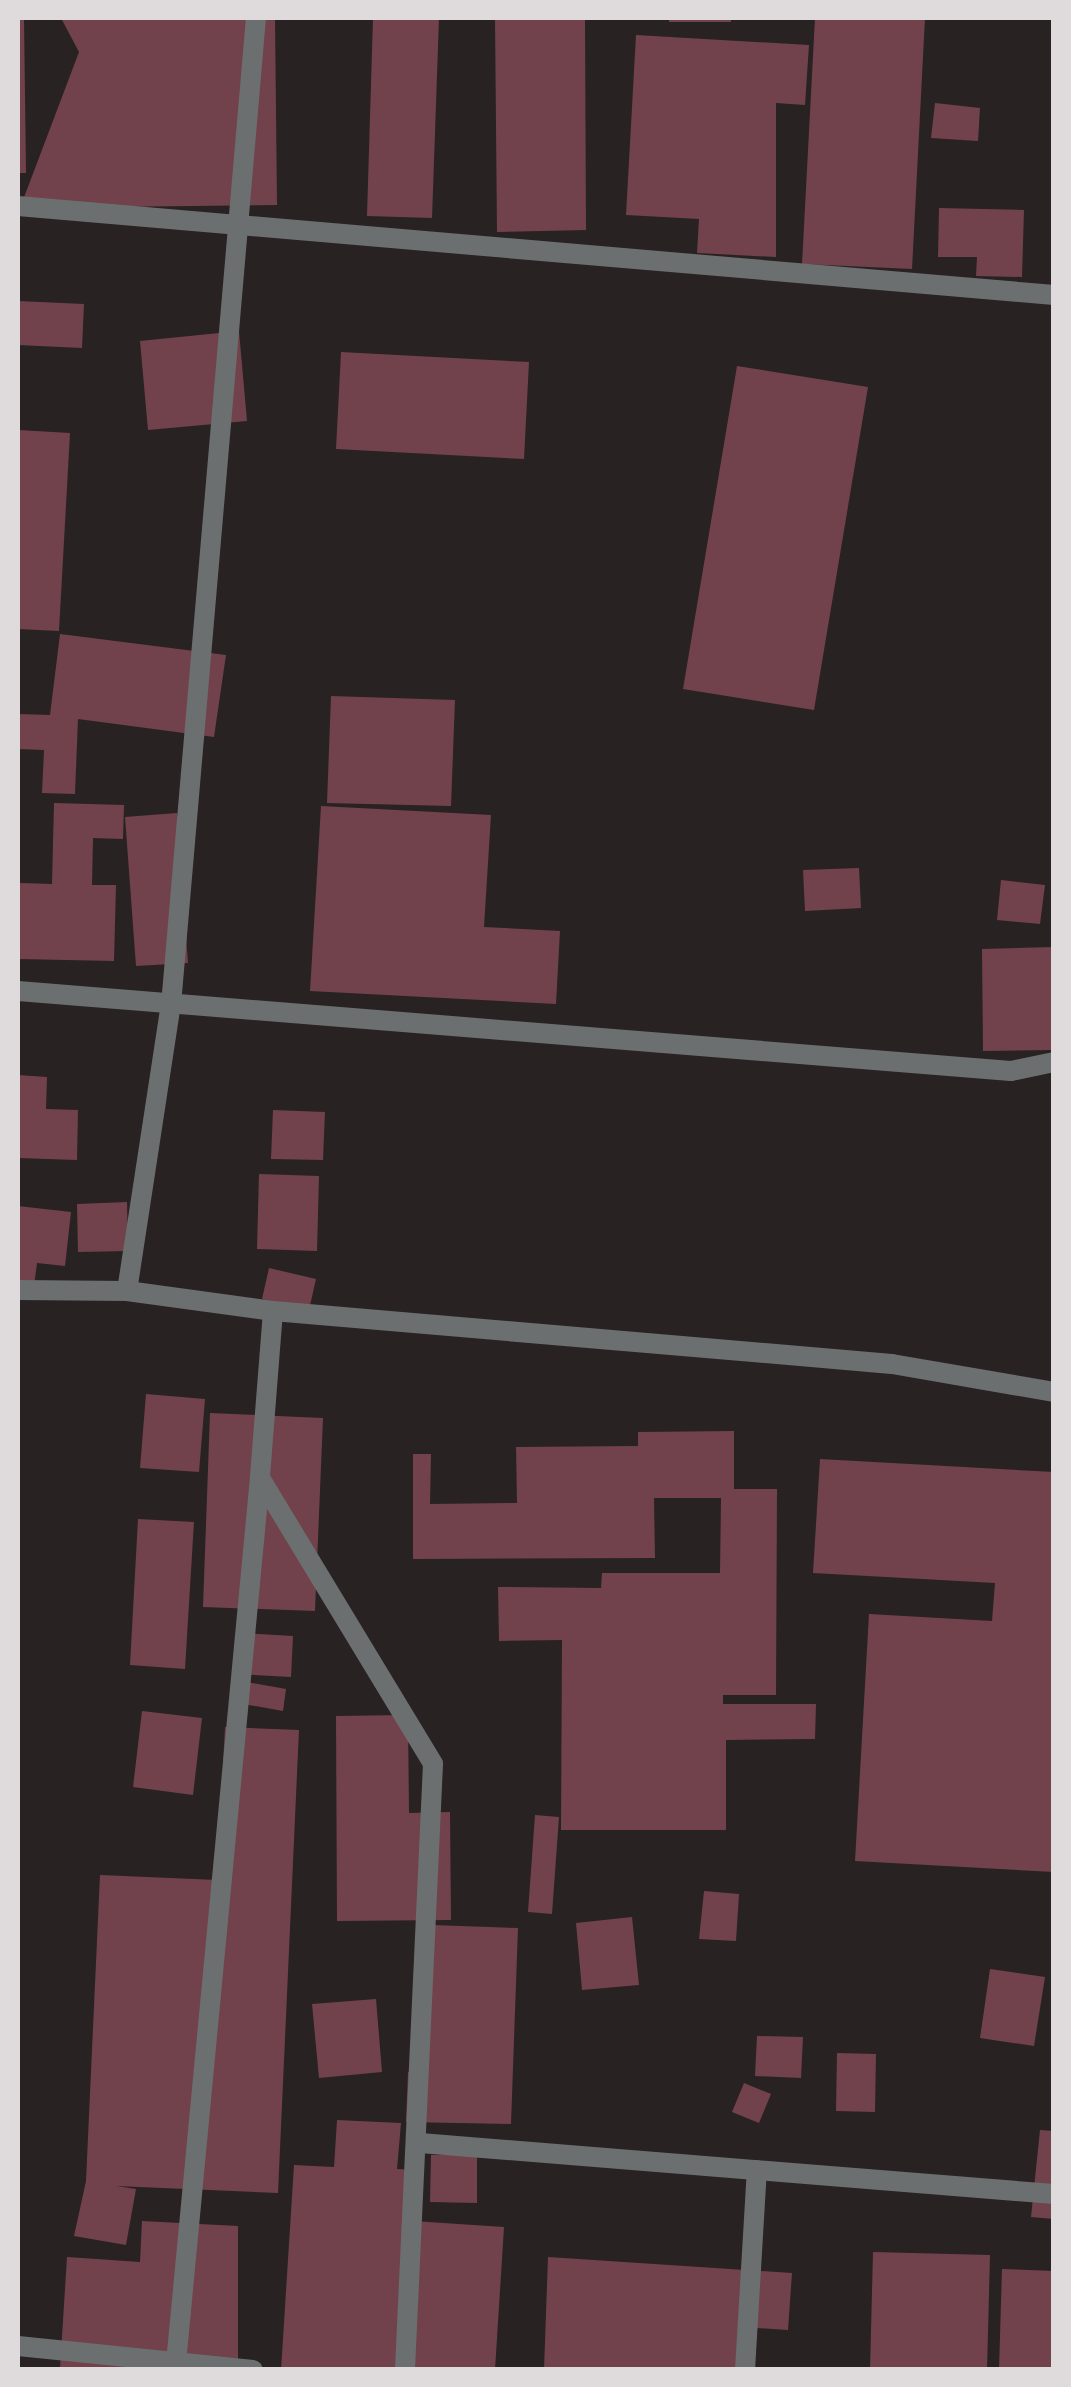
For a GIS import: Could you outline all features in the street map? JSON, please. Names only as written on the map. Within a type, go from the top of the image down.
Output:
[{"type":"street","points":[[126,1291],[171,1005],[256,18]]},
{"type":"street","points":[[18,206],[238,228],[1054,295]]},
{"type":"street","points":[[18,990],[1011,1072],[1054,1062]]},
{"type":"street","points":[[18,1290],[126,1291],[273,1311],[892,1364],[1054,1392]]},
{"type":"street","points":[[176,2363],[273,1311]]},
{"type":"street","points":[[260,1478],[433,1764],[420,2144],[405,2370]]},
{"type":"street","points":[[420,2144],[1054,2194]]},
{"type":"street","points":[[745,2370],[757,2170]]},
{"type":"street","points":[[18,2346],[253,2370]]},
{"type":"building","points":[[18,18],[24,18],[26,173],[18,173]]},
{"type":"building","points":[[61,18],[275,18],[277,205],[20,208],[79,52]]},
{"type":"building","points":[[373,18],[439,18],[432,218],[367,216]]},
{"type":"building","points":[[495,18],[585,18],[586,230],[497,232]]},
{"type":"building","points":[[669,18],[731,18],[731,22],[669,22]]},
{"type":"building","points":[[815,18],[925,18],[912,269],[802,264]]},
{"type":"building","points":[[636,35],[809,45],[805,105],[776,103],[776,257],[697,253],[699,219],[626,215]]},
{"type":"building","points":[[935,103],[980,108],[978,141],[931,138]]},
{"type":"building","points":[[939,208],[1024,210],[1022,277],[976,276],[977,257],[938,257]]},
{"type":"building","points":[[18,301],[84,304],[82,348],[18,345]]},
{"type":"building","points":[[239,331],[247,421],[148,430],[140,341]]},
{"type":"building","points":[[341,352],[529,362],[524,459],[336,449]]},
{"type":"building","points":[[737,366],[868,387],[814,710],[683,689]]},
{"type":"building","points":[[18,430],[70,433],[59,631],[18,629]]},
{"type":"building","points":[[60,634],[226,655],[214,737],[78,719],[75,794],[42,793],[44,750],[18,749],[18,714],[50,715]]},
{"type":"building","points":[[331,696],[455,700],[451,806],[327,803]]},
{"type":"building","points":[[54,803],[124,805],[123,839],[93,838],[92,885],[116,885],[114,961],[18,959],[20,883],[52,884]]},
{"type":"building","points":[[321,806],[491,815],[484,927],[560,931],[556,1004],[310,991]]},
{"type":"building","points":[[177,813],[188,963],[136,966],[125,817]]},
{"type":"building","points":[[859,868],[861,908],[805,911],[803,870]]},
{"type":"building","points":[[1001,880],[1045,885],[1040,924],[997,920]]},
{"type":"building","points":[[1054,947],[1054,1050],[983,1051],[982,949]]},
{"type":"building","points":[[18,1075],[47,1077],[46,1109],[78,1110],[77,1160],[18,1158]]},
{"type":"building","points":[[273,1110],[325,1112],[323,1160],[271,1159]]},
{"type":"building","points":[[259,1174],[319,1176],[317,1251],[257,1249]]},
{"type":"building","points":[[127,1202],[128,1251],[78,1252],[77,1204]]},
{"type":"building","points":[[18,1206],[71,1212],[65,1266],[37,1263],[34,1286],[18,1285]]},
{"type":"building","points":[[269,1268],[316,1279],[309,1310],[262,1299]]},
{"type":"building","points":[[146,1394],[205,1399],[199,1472],[140,1468]]},
{"type":"building","points":[[210,1413],[323,1418],[315,1611],[203,1607]]},
{"type":"building","points":[[734,1431],[734,1489],[777,1489],[776,1695],[723,1695],[723,1704],[816,1704],[815,1739],[726,1740],[726,1830],[561,1830],[562,1640],[499,1641],[498,1587],[601,1588],[602,1573],[720,1573],[721,1498],[654,1498],[655,1558],[413,1559],[413,1454],[431,1454],[430,1504],[517,1503],[516,1447],[638,1446],[638,1432]]},
{"type":"building","points":[[820,1459],[1054,1472],[1054,1872],[855,1861],[869,1614],[992,1621],[995,1583],[813,1573]]},
{"type":"building","points":[[138,1519],[194,1522],[185,1669],[130,1665]]},
{"type":"building","points":[[240,1633],[293,1636],[291,1677],[237,1674]]},
{"type":"building","points":[[241,1681],[286,1689],[283,1711],[238,1703]]},
{"type":"building","points":[[142,1711],[202,1718],[193,1795],[133,1787]]},
{"type":"building","points":[[408,1715],[409,1813],[450,1812],[451,1920],[337,1921],[336,1716]]},
{"type":"building","points":[[225,1727],[299,1730],[278,2193],[116,2186],[136,2189],[126,2245],[74,2236],[86,2181],[100,1875],[217,1880]]},
{"type":"building","points":[[535,1815],[559,1817],[552,1914],[528,1912]]},
{"type":"building","points":[[704,1891],[739,1894],[736,1941],[699,1939]]},
{"type":"building","points":[[632,1917],[639,1985],[582,1990],[576,1923]]},
{"type":"building","points":[[432,1925],[518,1928],[511,2124],[406,2122],[408,2072],[427,2072]]},
{"type":"building","points":[[990,1969],[1045,1977],[1034,2046],[980,2038]]},
{"type":"building","points":[[376,1999],[382,2072],[319,2078],[312,2004]]},
{"type":"building","points":[[757,2036],[803,2037],[801,2078],[755,2076]]},
{"type":"building","points":[[837,2053],[876,2054],[875,2112],[836,2111]]},
{"type":"building","points":[[744,2083],[771,2094],[759,2123],[732,2112]]},
{"type":"building","points":[[337,2120],[401,2123],[397,2169],[417,2170],[413,2221],[504,2227],[495,2370],[281,2370],[294,2165],[334,2167]]},
{"type":"building","points":[[1040,2130],[1054,2131],[1054,2219],[1031,2217]]},
{"type":"building","points":[[431,2155],[477,2155],[477,2203],[430,2202]]},
{"type":"building","points":[[142,2221],[238,2226],[238,2370],[60,2368],[67,2257],[140,2262]]},
{"type":"building","points":[[873,2252],[990,2255],[987,2370],[870,2370]]},
{"type":"building","points":[[548,2257],[792,2273],[788,2330],[741,2327],[738,2370],[544,2370]]},
{"type":"building","points":[[1002,2269],[1054,2271],[1054,2370],[999,2370]]}]
